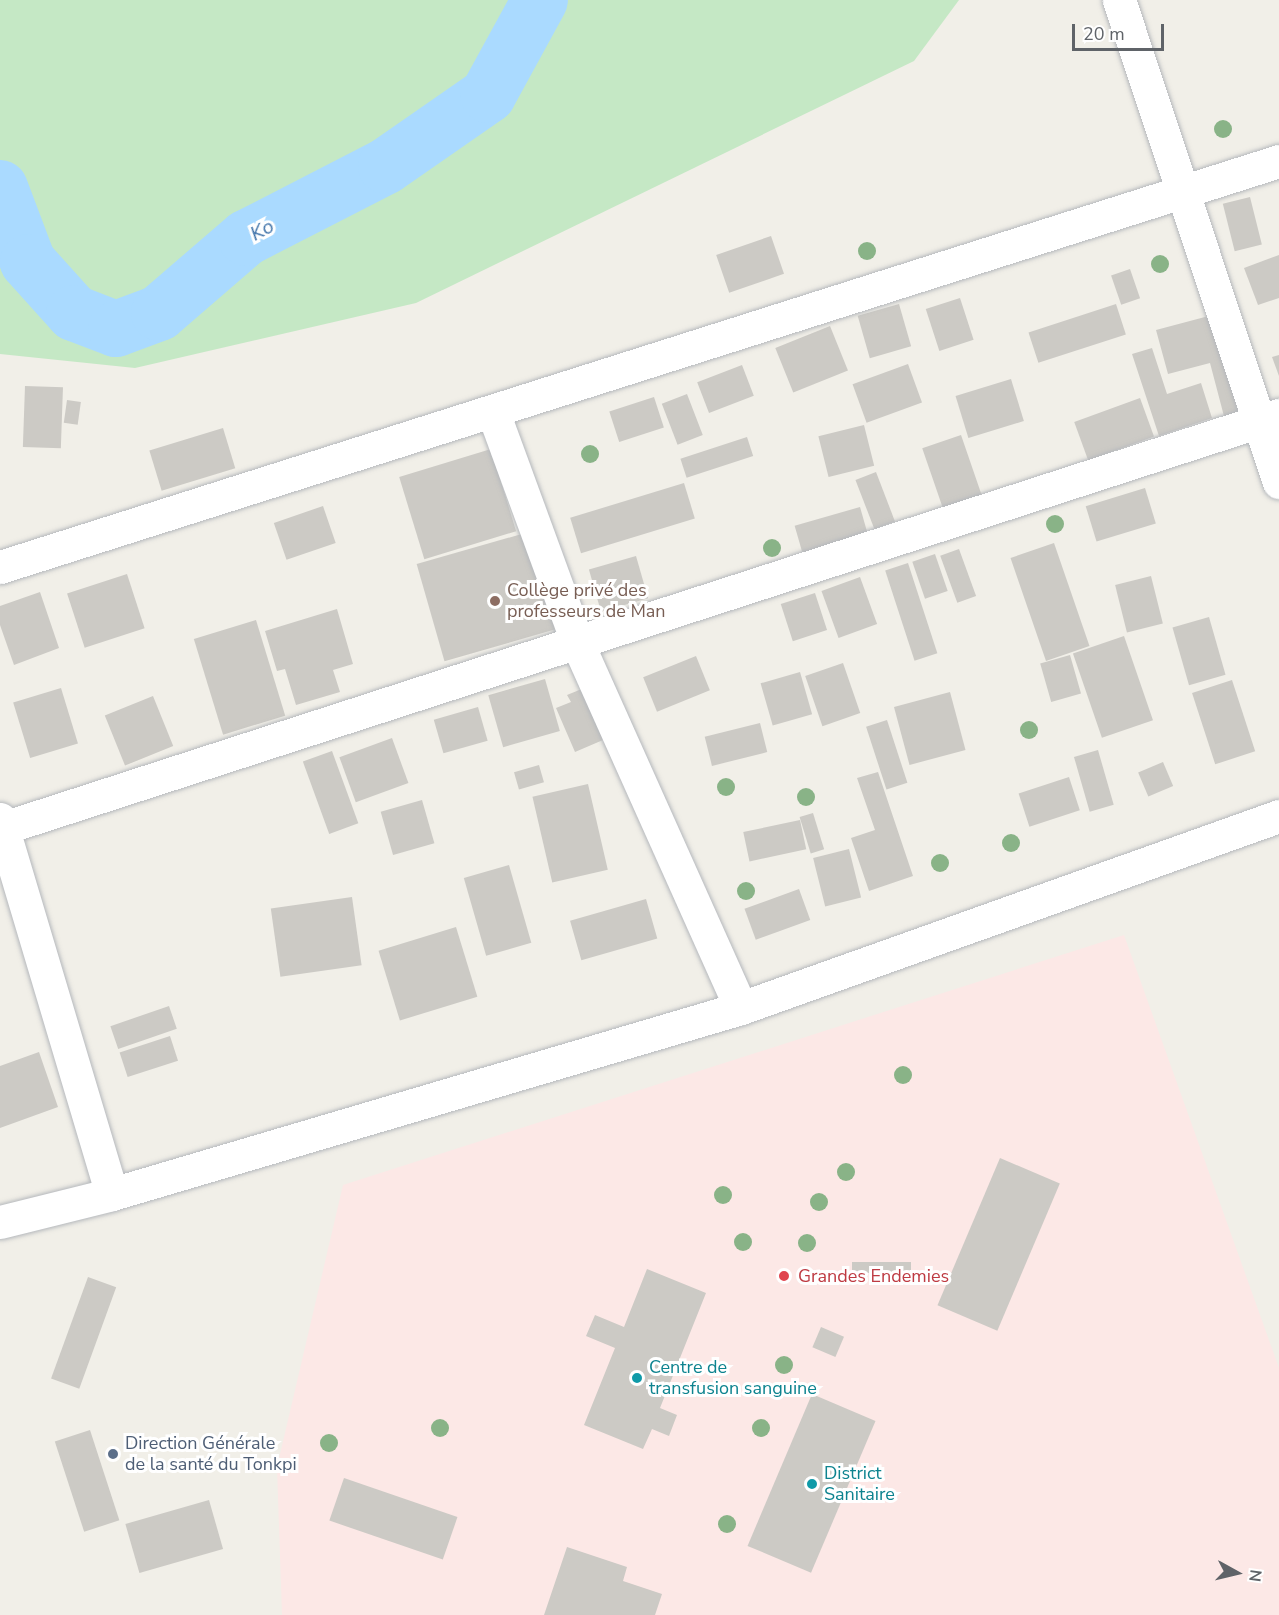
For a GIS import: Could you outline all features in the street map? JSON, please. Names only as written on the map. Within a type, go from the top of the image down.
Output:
[{"type":"street","points":[[1119,0],[1183,191],[1269,418],[1279,482]]},
{"type":"street","points":[[0,567],[1279,161]]},
{"type":"street","points":[[493,412],[577,642],[741,1008]]},
{"type":"street","points":[[112,1194],[1,825],[1269,418]]},
{"type":"street","points":[[0,1222],[112,1194],[741,1008],[1279,816]]},
{"type":"shaded area","name":"Grandes Endemies","points":[[1124,935],[1279,1368],[1279,1615],[282,1615],[277,1467],[343,1185]]},
{"type":"green space","points":[[0,0],[959,0],[914,61],[416,303],[135,368],[0,354]]},
{"type":"building","points":[[1250,197],[1262,245],[1235,251],[1223,204]]},
{"type":"building","points":[[771,236],[784,274],[729,293],[716,255]]},
{"type":"building","points":[[1279,255],[1279,298],[1258,305],[1244,268]]},
{"type":"building","points":[[1130,269],[1140,298],[1121,305],[1111,276]]},
{"type":"building","points":[[960,298],[974,340],[939,351],[926,309]]},
{"type":"building","points":[[899,304],[911,346],[870,358],[858,316]]},
{"type":"building","points":[[1116,304],[1126,334],[1038,363],[1029,332]]},
{"type":"building","points":[[1220,313],[1248,414],[1225,420],[1210,363],[1168,374],[1156,330]]},
{"type":"building","points":[[830,326],[848,371],[793,393],[775,348]]},
{"type":"building","points":[[1152,348],[1167,394],[1201,383],[1212,418],[1159,436],[1132,354]]},
{"type":"building","points":[[1279,355],[1279,376],[1272,357]]},
{"type":"building","points":[[908,364],[922,403],[867,423],[853,384]]},
{"type":"building","points":[[742,365],[754,396],[709,413],[697,382]]},
{"type":"building","points":[[1011,379],[1024,421],[968,438],[956,396]]},
{"type":"building","points":[[25,386],[63,387],[61,448],[23,447]]},
{"type":"building","points":[[687,394],[703,435],[678,445],[662,404]]},
{"type":"building","points":[[654,397],[664,427],[619,442],[609,412]]},
{"type":"building","points":[[1140,398],[1154,437],[1088,460],[1074,422]]},
{"type":"building","points":[[67,400],[81,402],[78,425],[64,423]]},
{"type":"building","points":[[864,425],[874,466],[829,477],[818,436]]},
{"type":"building","points":[[223,428],[235,468],[162,491],[149,451]]},
{"type":"building","points":[[961,435],[982,496],[943,509],[922,448]]},
{"type":"building","points":[[747,437],[753,456],[687,478],[680,459]]},
{"type":"building","points":[[491,449],[516,531],[424,559],[399,477]]},
{"type":"building","points":[[876,472],[895,521],[874,529],[855,480]]},
{"type":"building","points":[[684,483],[695,518],[581,553],[570,518]]},
{"type":"building","points":[[1145,488],[1156,523],[1097,542],[1086,506]]},
{"type":"building","points":[[323,506],[336,543],[287,560],[274,523]]},
{"type":"building","points":[[860,507],[868,535],[803,554],[795,526]]},
{"type":"building","points":[[532,531],[560,628],[444,661],[417,564]]},
{"type":"building","points":[[1054,543],[1089,646],[1046,661],[1011,558]]},
{"type":"building","points":[[959,549],[976,596],[957,603],[940,556]]},
{"type":"building","points":[[935,554],[948,591],[925,599],[912,562]]},
{"type":"building","points":[[636,556],[648,598],[601,612],[589,570]]},
{"type":"building","points":[[908,563],[937,653],[915,661],[885,570]]},
{"type":"building","points":[[127,574],[145,628],[85,648],[67,593]]},
{"type":"building","points":[[1151,576],[1163,624],[1127,632],[1115,585]]},
{"type":"building","points":[[860,577],[877,624],[839,638],[821,591]]},
{"type":"building","points":[[40,592],[59,648],[14,665],[0,625],[0,606]]},
{"type":"building","points":[[815,593],[827,630],[793,641],[781,604]]},
{"type":"building","points":[[337,609],[353,664],[333,670],[340,692],[296,705],[285,669],[277,671],[265,631]]},
{"type":"building","points":[[1209,617],[1226,675],[1189,685],[1172,627]]},
{"type":"building","points":[[256,620],[285,716],[223,735],[194,639]]},
{"type":"building","points":[[1124,636],[1153,720],[1102,738],[1073,654]]},
{"type":"building","points":[[1070,655],[1081,693],[1051,702],[1040,664]]},
{"type":"building","points":[[696,656],[710,690],[657,712],[643,677]]},
{"type":"building","points":[[843,663],[860,713],[822,726],[805,676]]},
{"type":"building","points":[[800,672],[812,714],[773,726],[761,683]]},
{"type":"building","points":[[545,679],[560,731],[503,747],[488,695]]},
{"type":"building","points":[[1232,680],[1255,751],[1215,764],[1192,693]]},
{"type":"building","points":[[589,686],[610,737],[575,752],[556,708],[571,702],[567,695]]},
{"type":"building","points":[[61,688],[78,743],[30,758],[13,703]]},
{"type":"building","points":[[950,692],[966,750],[910,765],[894,707]]},
{"type":"building","points":[[153,696],[173,746],[125,766],[105,715]]},
{"type":"building","points":[[478,707],[488,741],[443,753],[434,720]]},
{"type":"building","points":[[887,720],[907,783],[886,790],[866,727]]},
{"type":"building","points":[[760,723],[767,752],[712,766],[705,737]]},
{"type":"building","points":[[392,738],[408,783],[356,802],[339,757]]},
{"type":"building","points":[[1098,750],[1114,805],[1090,812],[1074,757]]},
{"type":"building","points":[[332,751],[358,823],[329,834],[303,762]]},
{"type":"building","points":[[1163,762],[1173,786],[1148,796],[1138,773]]},
{"type":"building","points":[[539,765],[544,782],[519,789],[514,772]]},
{"type":"building","points":[[878,772],[913,876],[869,891],[851,838],[875,830],[857,778]]},
{"type":"building","points":[[1069,777],[1080,810],[1029,827],[1019,793]]},
{"type":"building","points":[[588,784],[608,870],[552,883],[532,797]]},
{"type":"building","points":[[422,800],[434,843],[393,855],[381,812]]},
{"type":"building","points":[[813,813],[824,849],[811,853],[800,817]]},
{"type":"building","points":[[800,820],[806,849],[750,861],[743,832]]},
{"type":"building","points":[[849,849],[861,898],[825,906],[813,858]]},
{"type":"building","points":[[509,865],[531,943],[486,956],[464,878]]},
{"type":"building","points":[[799,889],[810,920],[756,940],[744,909]]},
{"type":"building","points":[[352,897],[362,965],[280,977],[271,908]]},
{"type":"building","points":[[646,899],[657,938],[581,960],[570,921]]},
{"type":"building","points":[[456,927],[477,997],[400,1020],[379,951]]},
{"type":"building","points":[[169,1006],[177,1029],[118,1049],[110,1026]]},
{"type":"building","points":[[170,1036],[178,1061],[128,1077],[120,1052]]},
{"type":"building","points":[[39,1052],[58,1107],[0,1128],[0,1066]]},
{"type":"building","points":[[1000,1158],[1060,1183],[997,1331],[937,1305]]},
{"type":"building","points":[[852,1262],[911,1262],[911,1273],[852,1273]]},
{"type":"building","name":"Centre de transfusion sanguine","points":[[647,1269],[706,1293],[660,1408],[677,1415],[669,1436],[652,1429],[643,1449],[584,1425],[615,1348],[586,1336],[595,1315],[624,1327]]},
{"type":"building","points":[[88,1277],[116,1287],[79,1389],[51,1378]]},
{"type":"building","points":[[821,1327],[844,1337],[835,1357],[812,1347]]},
{"type":"building","name":"District Sanitaire","points":[[812,1394],[876,1421],[811,1573],[748,1546]]},
{"type":"building","points":[[90,1430],[119,1520],[84,1532],[55,1441]]},
{"type":"building","points":[[344,1478],[457,1517],[443,1560],[329,1521]]},
{"type":"building","points":[[209,1500],[223,1549],[139,1573],[125,1524]]},
{"type":"building","points":[[567,1547],[627,1567],[623,1581],[662,1594],[655,1615],[544,1615]]},
{"type":"waterway","name":"Ko","points":[[0,188],[28,262],[74,313],[116,329],[159,313],[246,238],[386,166],[488,95],[540,0]]},
{"type":"place","name":"Collège privé des professeurs de Man","points":[[495,601]]},
{"type":"place","name":"Grandes Endemies","points":[[784,1276]]},
{"type":"place","name":"Centre de transfusion sanguine","points":[[637,1378]]},
{"type":"place","name":"Direction Générale de la santé du Tonkpi","points":[[113,1454]]},
{"type":"place","name":"District Sanitaire","points":[[812,1484]]}]
